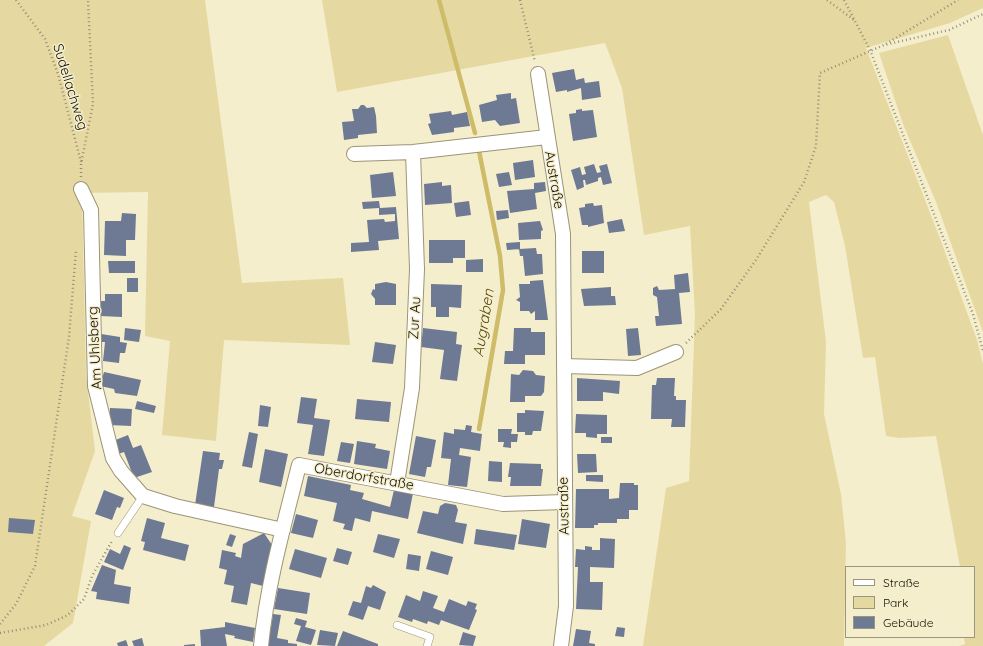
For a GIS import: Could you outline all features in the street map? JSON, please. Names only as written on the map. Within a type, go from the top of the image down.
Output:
[{"type":"street","name":"Austraße","points":[[538,74],[563,234],[566,606],[561,646]]},
{"type":"street","name":"Austraße","points":[[354,154],[413,152],[547,137]]},
{"type":"street","name":"Zur Au","points":[[398,483],[413,372],[417,269],[413,152]]},
{"type":"street","name":"Am Uhlsberg","points":[[81,189],[91,210],[95,386],[113,458],[121,471],[143,496]]},
{"type":"street","points":[[564,366],[637,368],[676,352]]},
{"type":"street","name":"Oberdorfstraße","points":[[261,646],[263,626],[283,530],[299,465],[503,504],[564,502]]},
{"type":"street","points":[[143,496],[175,506],[283,530]]},
{"type":"lane","points":[[118,533],[143,496]]},
{"type":"lane","points":[[397,625],[430,637],[427,646]]},
{"type":"path","name":"Sudellachweg","points":[[16,0],[45,39],[58,74],[81,164]]},
{"type":"path","points":[[81,189],[81,164],[93,104],[88,0]]},
{"type":"path","points":[[520,0],[538,74]]},
{"type":"path","points":[[827,0],[854,21]]},
{"type":"path","points":[[844,0],[870,50],[973,314],[983,351]]},
{"type":"path","points":[[884,45],[958,0]]},
{"type":"path","points":[[676,352],[721,309],[756,260],[804,182],[816,146],[820,73],[870,50],[884,45],[949,30],[983,14]]},
{"type":"path","points":[[0,624],[16,604],[35,566],[69,337],[77,244]]},
{"type":"path","points":[[0,633],[46,625],[68,615],[84,599],[92,576],[118,533]]},
{"type":"green space","points":[[0,0],[205,0],[242,283],[343,278],[350,345],[224,340],[216,441],[162,435],[170,341],[145,336],[148,192],[82,193],[86,374],[95,451],[72,516],[91,521],[73,623],[44,646],[0,646]]},
{"type":"green space","points":[[322,0],[983,0],[983,8],[950,23],[866,48],[941,241],[977,340],[983,364],[983,646],[959,646],[965,644],[964,638],[975,638],[975,566],[960,566],[936,436],[900,438],[886,436],[875,357],[863,358],[845,246],[834,202],[826,195],[809,202],[826,342],[824,414],[841,494],[846,543],[844,646],[643,646],[666,488],[689,481],[695,314],[690,226],[644,235],[622,88],[605,43],[337,92]]},
{"type":"green space","points":[[948,35],[983,135],[983,332],[936,202],[903,124],[879,53]]},
{"type":"building","points":[[574,69],[576,80],[584,78],[585,83],[599,81],[601,97],[582,100],[581,88],[567,92],[567,90],[556,92],[552,73]]},
{"type":"building","points":[[511,93],[511,99],[516,98],[520,123],[500,126],[495,120],[482,122],[479,105],[497,100],[496,95]]},
{"type":"building","points":[[361,105],[364,105],[367,108],[374,107],[377,133],[358,135],[358,138],[344,140],[342,122],[354,121],[352,109],[358,109]]},
{"type":"building","points":[[582,109],[582,111],[593,110],[597,137],[573,141],[569,114],[576,113],[576,110]]},
{"type":"building","points":[[451,111],[452,115],[467,112],[470,126],[454,128],[454,132],[432,135],[428,124],[431,123],[429,114]]},
{"type":"building","points":[[533,160],[535,177],[515,180],[513,163]]},
{"type":"building","points":[[594,164],[597,173],[601,172],[599,166],[607,164],[612,183],[603,185],[601,177],[598,178],[598,181],[586,185],[585,180],[583,180],[584,187],[577,190],[571,170],[580,167],[582,175],[586,174],[584,167]]},
{"type":"building","points":[[393,172],[396,196],[372,198],[370,175]]},
{"type":"building","points":[[509,172],[512,185],[499,187],[496,174]]},
{"type":"building","points":[[442,182],[442,186],[451,185],[452,203],[425,205],[424,184]]},
{"type":"building","points":[[545,182],[546,191],[535,193],[537,209],[510,213],[507,191],[534,189],[534,183]]},
{"type":"building","points":[[379,201],[380,208],[396,207],[399,239],[378,241],[379,250],[351,252],[351,243],[369,242],[367,220],[384,219],[385,222],[395,221],[395,214],[379,215],[379,208],[363,209],[362,202]]},
{"type":"building","points":[[469,201],[471,215],[456,217],[454,203]]},
{"type":"building","points":[[593,203],[594,206],[602,205],[604,223],[588,227],[588,225],[582,225],[579,208],[585,207],[585,204]]},
{"type":"building","points":[[508,210],[509,218],[497,220],[496,211]]},
{"type":"building","points":[[122,213],[136,214],[135,240],[126,240],[126,256],[104,255],[105,221],[121,221]]},
{"type":"building","points":[[622,219],[625,231],[609,233],[607,222]]},
{"type":"building","points":[[540,221],[543,230],[541,231],[541,239],[519,240],[518,223]]},
{"type":"building","points":[[429,240],[465,240],[465,258],[453,258],[453,263],[429,263]]},
{"type":"building","points":[[520,242],[520,249],[507,250],[506,243]]},
{"type":"building","points":[[536,248],[537,254],[542,254],[543,274],[525,276],[523,256],[520,256],[519,249]]},
{"type":"building","points":[[582,251],[604,251],[604,273],[582,273]]},
{"type":"building","points":[[483,259],[483,272],[466,272],[466,260]]},
{"type":"building","points":[[108,261],[135,261],[135,273],[109,273]]},
{"type":"building","points":[[688,273],[690,292],[679,293],[682,324],[656,326],[655,316],[659,316],[657,297],[653,295],[653,288],[657,286],[659,290],[675,289],[674,275]]},
{"type":"building","points":[[127,278],[138,278],[138,292],[127,292]]},
{"type":"building","points":[[543,280],[548,320],[535,320],[535,311],[531,314],[529,311],[520,311],[520,302],[516,300],[520,297],[519,284],[530,284],[530,281]]},
{"type":"building","points":[[386,282],[396,284],[396,305],[375,305],[375,299],[371,294],[373,289],[375,290],[375,284]]},
{"type":"building","points":[[431,284],[462,285],[461,308],[449,307],[449,317],[436,317],[436,307],[431,307]]},
{"type":"building","points":[[611,287],[611,296],[615,296],[616,305],[584,306],[581,289]]},
{"type":"building","points":[[105,294],[122,294],[122,317],[100,316],[101,301],[105,301]]},
{"type":"building","points":[[125,328],[141,330],[139,342],[124,340]]},
{"type":"building","points":[[423,328],[457,332],[456,344],[462,345],[457,381],[440,379],[444,350],[421,347]]},
{"type":"building","points":[[514,328],[531,328],[531,332],[545,332],[545,355],[525,355],[525,364],[504,364],[505,351],[513,351]]},
{"type":"building","points":[[638,328],[641,355],[628,356],[626,329]]},
{"type":"building","points":[[95,333],[120,337],[120,342],[127,343],[125,353],[120,353],[119,363],[103,361],[105,342],[102,342],[102,348],[96,347]]},
{"type":"building","points":[[375,342],[396,345],[393,364],[372,362]]},
{"type":"building","points":[[523,370],[533,371],[536,375],[545,376],[544,392],[541,396],[525,396],[525,402],[510,402],[511,374],[519,375]]},
{"type":"building","points":[[104,372],[141,380],[137,396],[115,393],[114,389],[100,386]]},
{"type":"building","points":[[577,378],[620,381],[619,394],[603,392],[603,401],[577,401]]},
{"type":"building","points":[[657,378],[675,378],[674,396],[676,396],[676,400],[686,400],[685,427],[671,427],[672,419],[651,419],[652,385],[656,385]]},
{"type":"building","points":[[301,397],[317,399],[314,418],[330,420],[324,456],[308,454],[313,425],[297,423]]},
{"type":"building","points":[[357,399],[391,402],[389,422],[355,419]]},
{"type":"building","points":[[137,401],[156,406],[154,413],[135,409]]},
{"type":"building","points":[[260,405],[271,407],[268,427],[258,426]]},
{"type":"building","points":[[110,408],[132,409],[131,426],[109,425]]},
{"type":"building","points":[[525,410],[544,411],[541,431],[533,431],[532,435],[525,435],[525,432],[517,432],[517,413],[525,413]]},
{"type":"building","points":[[576,414],[607,415],[607,434],[597,434],[597,438],[586,437],[586,433],[575,433]]},
{"type":"building","points":[[466,425],[472,426],[471,432],[482,434],[480,451],[460,448],[459,455],[471,457],[467,487],[448,485],[451,459],[441,458],[444,432],[454,434],[454,429],[465,430]]},
{"type":"building","points":[[498,429],[512,429],[511,434],[518,434],[517,442],[511,442],[511,448],[503,447],[504,442],[498,442]]},
{"type":"building","points":[[249,432],[258,434],[252,468],[242,466]]},
{"type":"building","points":[[128,435],[133,448],[141,445],[152,472],[134,478],[124,452],[118,454],[113,441]]},
{"type":"building","points":[[416,436],[436,440],[431,467],[427,467],[425,477],[409,474]]},
{"type":"building","points":[[601,437],[612,437],[612,443],[601,443]]},
{"type":"building","points":[[357,441],[376,444],[375,448],[390,451],[387,469],[354,464]]},
{"type":"building","points":[[341,442],[354,444],[350,463],[337,461]]},
{"type":"building","points":[[265,449],[288,454],[281,487],[259,482]]},
{"type":"building","points":[[203,451],[220,453],[219,460],[224,460],[222,469],[219,469],[214,507],[195,505]]},
{"type":"building","points":[[577,454],[596,454],[597,472],[578,473]]},
{"type":"building","points":[[489,461],[502,462],[502,482],[488,481]]},
{"type":"building","points":[[510,463],[541,464],[541,469],[543,469],[541,486],[510,486],[511,477],[508,477]]},
{"type":"building","points":[[586,475],[603,475],[603,482],[586,481]]},
{"type":"building","points":[[308,476],[351,485],[350,490],[364,493],[362,499],[390,507],[394,490],[413,493],[408,519],[372,511],[370,522],[355,518],[352,531],[343,529],[345,524],[333,521],[337,503],[304,496]]},
{"type":"building","points":[[620,483],[634,483],[634,485],[638,485],[638,510],[629,510],[629,519],[617,519],[617,523],[598,523],[598,525],[594,525],[594,528],[575,528],[576,489],[609,489],[609,499],[619,498]]},
{"type":"building","points":[[104,490],[124,498],[120,508],[117,507],[112,520],[95,514]]},
{"type":"building","points":[[445,503],[456,505],[458,510],[455,522],[467,524],[463,544],[417,533],[423,511],[438,514],[440,506]]},
{"type":"building","points":[[296,514],[318,520],[313,538],[291,533]]},
{"type":"building","points":[[9,518],[35,520],[33,534],[8,532]]},
{"type":"building","points":[[147,518],[165,523],[161,538],[189,545],[185,561],[143,550],[145,542],[141,541]]},
{"type":"building","points":[[522,519],[550,524],[546,548],[518,544]]},
{"type":"building","points":[[476,529],[517,535],[514,550],[474,544]]},
{"type":"building","points":[[264,533],[272,545],[263,586],[251,583],[247,605],[231,602],[234,586],[224,584],[227,570],[219,568],[222,550],[236,553],[235,556],[241,558],[243,544]]},
{"type":"building","points":[[230,534],[236,536],[232,547],[226,545]]},
{"type":"building","points":[[378,534],[400,539],[394,558],[373,552]]},
{"type":"building","points":[[600,538],[615,539],[614,568],[590,567],[590,582],[603,582],[602,610],[576,609],[578,567],[575,567],[576,549],[585,550],[585,546],[592,547],[592,550],[600,550]]},
{"type":"building","points":[[124,545],[131,548],[123,570],[104,562],[110,549],[120,554]]},
{"type":"building","points":[[337,548],[352,552],[348,565],[333,561]]},
{"type":"building","points":[[295,549],[327,558],[321,578],[289,569]]},
{"type":"building","points":[[431,551],[453,557],[448,575],[426,569]]},
{"type":"building","points":[[408,554],[421,556],[419,571],[406,569]]},
{"type":"building","points":[[102,565],[116,570],[114,584],[131,587],[129,604],[96,599],[97,592],[91,591]]},
{"type":"building","points":[[373,585],[386,592],[380,610],[368,606],[363,620],[348,615],[353,601],[361,603],[366,586],[371,588]]},
{"type":"building","points":[[278,588],[310,593],[307,614],[274,609]]},
{"type":"building","points":[[423,591],[438,596],[433,608],[444,612],[449,599],[466,606],[468,601],[477,604],[475,609],[477,610],[469,630],[441,620],[439,625],[428,621],[427,624],[413,619],[412,622],[398,617],[406,595],[420,601]]},
{"type":"building","points":[[273,614],[281,615],[277,638],[288,640],[288,643],[297,644],[297,646],[268,646]]},
{"type":"building","points":[[296,618],[307,621],[305,627],[316,630],[311,645],[296,641],[301,626],[294,624]]},
{"type":"building","points":[[225,622],[255,628],[253,642],[234,638],[235,636],[225,634],[227,646],[201,646],[200,630],[225,627]]},
{"type":"building","points":[[617,627],[625,628],[624,637],[615,636]]},
{"type":"building","points":[[576,629],[591,631],[589,643],[595,644],[595,646],[573,646]]},
{"type":"building","points":[[320,630],[338,633],[335,646],[317,645]]},
{"type":"building","points":[[343,631],[378,644],[378,646],[337,646]]},
{"type":"building","points":[[463,632],[476,636],[473,646],[459,645]]},
{"type":"building","points":[[142,638],[144,646],[134,646],[132,641]]},
{"type":"building","points":[[126,640],[128,646],[118,646],[117,643]]},
{"type":"building","points":[[195,644],[195,646],[184,646],[184,645]]},
{"type":"waterway","name":"Augraben","points":[[439,0],[475,133]]},
{"type":"waterway","name":"Augraben","points":[[479,151],[500,256],[503,290],[479,429]]}]
